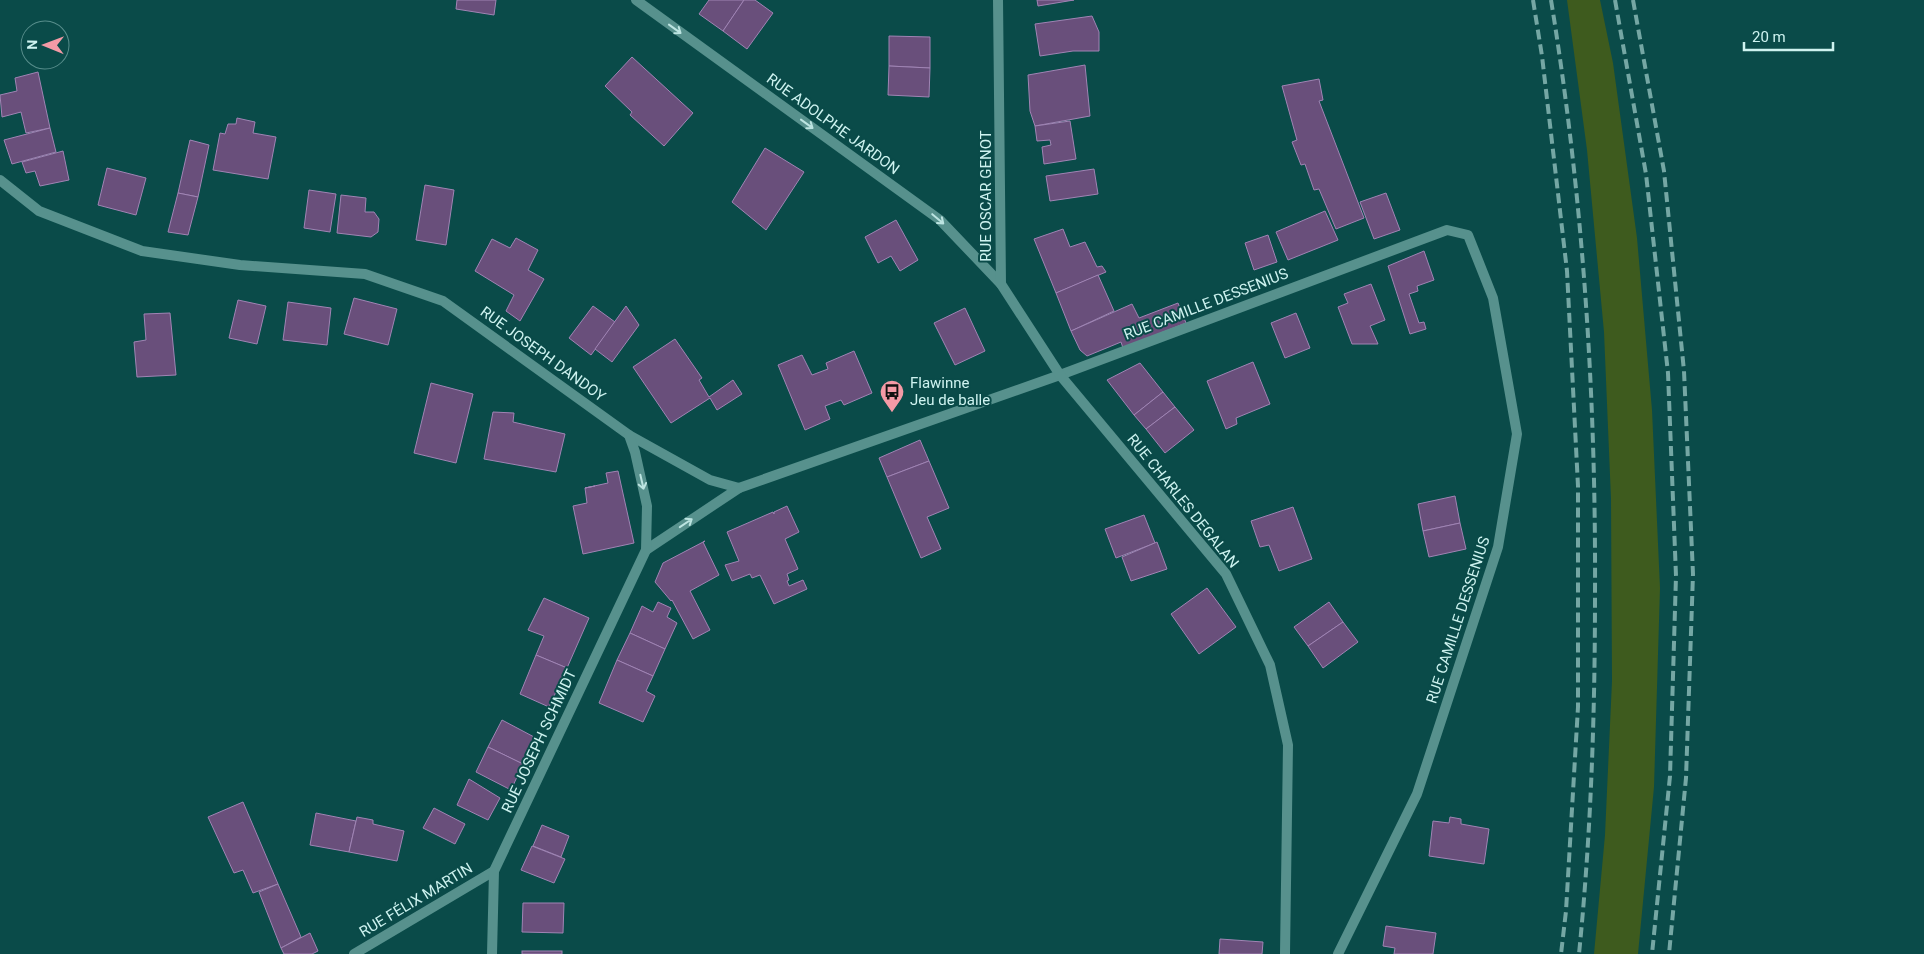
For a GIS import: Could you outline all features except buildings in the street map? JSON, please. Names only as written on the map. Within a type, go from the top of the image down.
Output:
[{"type":"street","name":"RUE ADOLPHE JARDON","points":[[636,0],[940,220],[1002,284]]},
{"type":"street","name":"RUE OSCAR GENOT","points":[[998,0],[1002,284]]},
{"type":"street","name":"RUE JOSEPH DANDOY","points":[[0,180],[39,211],[142,251],[240,265],[366,274],[444,301],[629,435],[710,480],[739,488]]},
{"type":"street","name":"RUE CAMILLE DESSENIUS","points":[[1060,375],[1446,230],[1468,235],[1493,298],[1516,434],[1498,547],[1418,794],[1338,954]]},
{"type":"street","points":[[646,550],[739,488],[1060,375],[1002,284]]},
{"type":"street","name":"RUE CHARLES DEGALAN","points":[[1060,375],[1226,574],[1270,666],[1288,745],[1285,954]]},
{"type":"street","points":[[629,435],[635,452],[647,506],[646,550]]},
{"type":"street","name":"RUE JOSEPH SCHMIDT","points":[[492,954],[494,871],[646,550]]},
{"type":"street","name":"RUE FÉLIX MARTIN","points":[[354,954],[494,871]]},
{"type":"green space","points":[[1567,0],[1600,0],[1613,63],[1637,238],[1652,410],[1660,588],[1654,787],[1638,954],[1594,954],[1605,835],[1612,681],[1611,499],[1604,332],[1587,150]]},
{"type":"railway","points":[[1533,0],[1542,56],[1567,271],[1578,486],[1578,707],[1566,911],[1561,954]]},
{"type":"railway","points":[[1551,0],[1572,148],[1579,222],[1590,371],[1593,445],[1595,520],[1593,729],[1587,864],[1579,954]]},
{"type":"railway","points":[[1615,0],[1646,174],[1668,373],[1676,576],[1670,776],[1652,954]]},
{"type":"railway","points":[[1633,0],[1664,171],[1684,371],[1693,574],[1686,778],[1669,954]]},
{"type":"place","name":"Flawinne Jeu de balle","points":[[892,413]]}]
